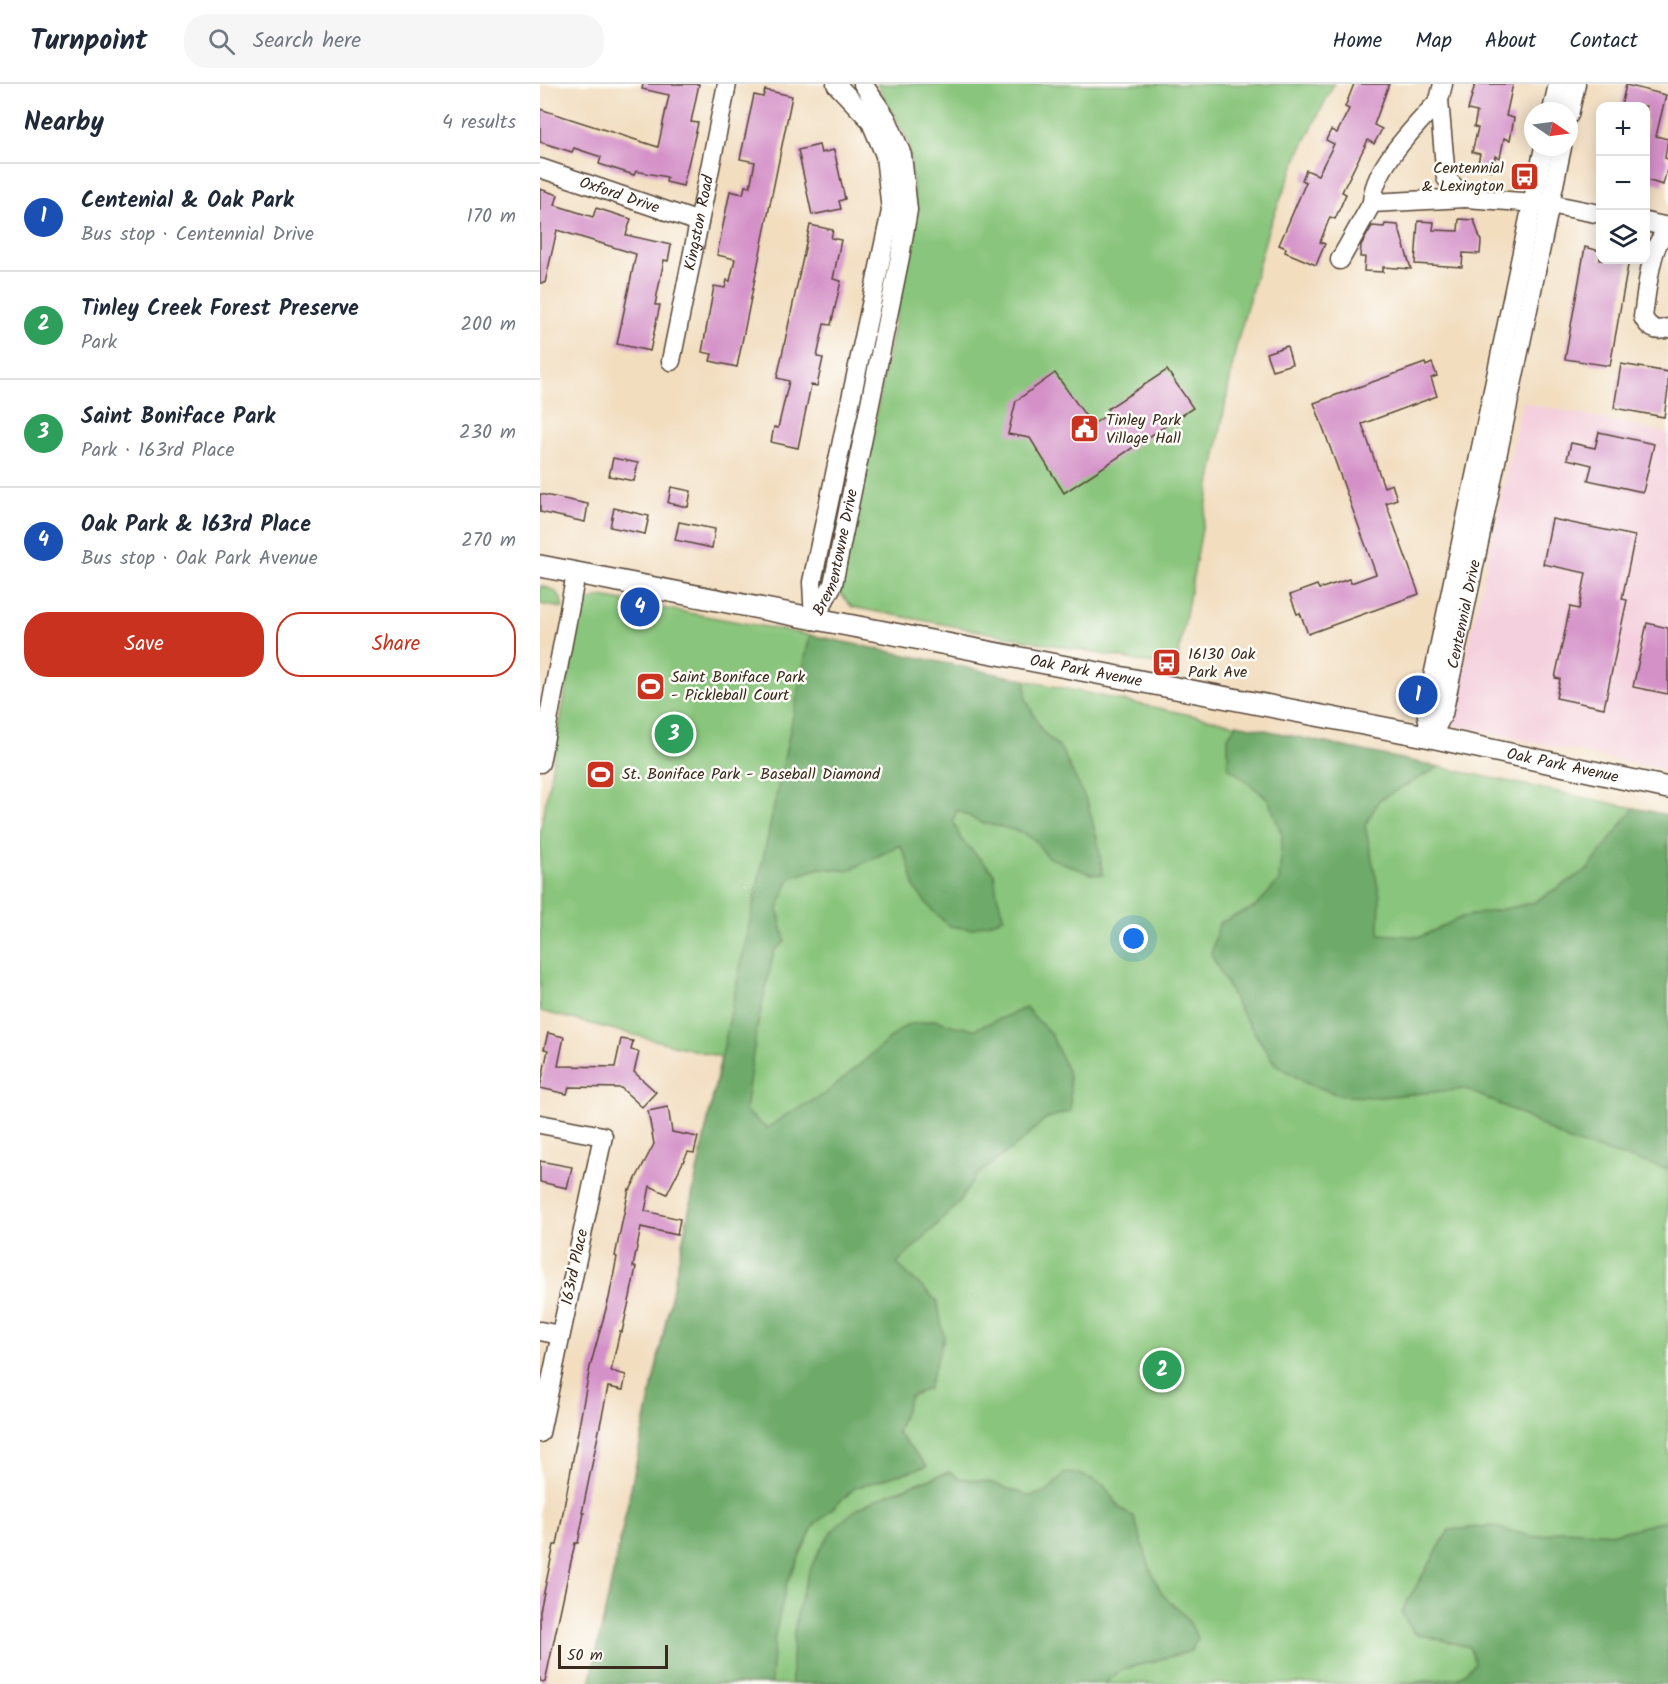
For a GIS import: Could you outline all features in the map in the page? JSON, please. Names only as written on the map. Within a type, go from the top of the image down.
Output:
[{"type":"street","name":"Kingston Road","points":[[670,361],[727,84]]},
{"type":"street","name":"Brementowne Drive","points":[[837,84],[870,120],[885,156],[891,211],[892,256]]},
{"type":"street","name":"Brementowne Drive","points":[[814,620],[812,582],[860,347],[908,210],[902,154],[886,119],[863,84]]},
{"type":"street","points":[[1554,102],[1558,84]]},
{"type":"street","points":[[1572,102],[1576,84]]},
{"type":"street","points":[[1441,92],[1446,178],[1465,198]]},
{"type":"street","points":[[1340,260],[1372,203],[1372,191],[1392,155],[1441,92]]},
{"type":"street","name":"Centennial Drive","points":[[1431,738],[1426,710],[1542,156]]},
{"type":"street","name":"Centennial Drive","points":[[1431,738],[1443,714],[1560,156]]},
{"type":"street","name":"Oxford Drive","points":[[540,168],[699,222]]},
{"type":"street","points":[[1372,203],[1465,198],[1550,204],[1596,213]]},
{"type":"street","points":[[1650,223],[1668,227]]},
{"type":"street","points":[[1668,232],[1663,234],[1655,248],[1643,317],[1647,325],[1653,329],[1668,328]]},
{"type":"street","name":"Oak Park Avenue","points":[[540,566],[1431,738],[1668,788]]},
{"type":"street","points":[[540,763],[546,705],[576,574]]},
{"type":"street","name":"163rd Place","points":[[540,1124],[603,1136],[540,1433]]},
{"type":"street","points":[[540,1331],[560,1335]]},
{"type":"shaded area","points":[[1522,402],[1668,433],[1668,771],[1451,725]]},
{"type":"green space","points":[[877,84],[1334,84],[1299,153],[1268,230],[1236,347],[1176,668],[852,607],[840,593],[916,215],[908,141]]},
{"type":"green space","points":[[540,586],[556,593],[561,599],[563,608],[540,604]]},
{"type":"green space","points":[[602,597],[810,635],[1668,815],[1668,1684],[590,1684],[721,1057],[540,1011],[540,833],[579,618],[587,603]]},
{"type":"green space","points":[[810,635],[1026,680],[1026,699],[1042,731],[1061,749],[1088,804],[1103,875],[1091,874],[1047,857],[1035,840],[1018,831],[980,822],[957,810],[953,821],[961,839],[994,873],[997,895],[1004,918],[971,929],[949,926],[915,889],[908,862],[900,845],[848,871],[820,868],[790,878],[778,910],[785,942],[774,951],[756,1033],[745,1111],[767,1128],[825,1094],[906,1025],[936,1020],[975,1029],[1026,1008],[1051,1034],[1069,1075],[1071,1111],[1045,1119],[1022,1141],[976,1176],[957,1205],[897,1264],[937,1301],[944,1337],[928,1389],[910,1396],[897,1432],[927,1466],[855,1488],[814,1525],[787,1583],[775,1635],[772,1684],[590,1684]]},
{"type":"green space","points":[[1237,724],[1439,767],[1379,800],[1365,826],[1380,896],[1379,934],[1420,937],[1462,917],[1533,903],[1588,869],[1634,808],[1668,815],[1668,1169],[1569,1141],[1519,1113],[1466,1089],[1381,1097],[1342,1096],[1306,1083],[1275,1064],[1241,1012],[1211,954],[1219,923],[1255,907],[1279,881],[1282,835],[1268,799],[1228,767],[1228,737]]},
{"type":"green space","points":[[949,1472],[959,1478],[989,1482],[1029,1496],[1047,1492],[1065,1473],[1081,1474],[1104,1485],[1120,1508],[1134,1517],[1152,1574],[1163,1595],[1186,1617],[1198,1638],[1191,1651],[1121,1670],[1104,1684],[865,1684],[839,1682],[792,1684],[797,1613],[803,1588],[823,1544],[838,1525],[865,1504]]},
{"type":"green space","points":[[1668,1520],[1668,1684],[1393,1684],[1458,1678],[1475,1663],[1469,1647],[1414,1633],[1401,1612],[1449,1530],[1490,1526],[1536,1537],[1563,1530],[1617,1533]]},
{"type":"building","points":[[643,84],[699,84],[691,122],[698,123],[683,186],[666,182],[667,177],[636,171],[634,175],[599,164],[601,157],[574,148],[572,152],[540,142],[540,109],[658,147],[669,95],[642,89]]},
{"type":"building","points":[[1354,84],[1389,84],[1374,125],[1382,129],[1374,144],[1368,140],[1342,192],[1346,194],[1335,219],[1330,217],[1320,242],[1325,244],[1316,265],[1285,252],[1286,248],[1279,245],[1306,182],[1302,180],[1306,170],[1318,175],[1334,144],[1326,140],[1331,130],[1337,133],[1349,109],[1345,107]]},
{"type":"building","points":[[1475,84],[1513,84],[1506,116],[1514,118],[1510,140],[1504,138],[1500,158],[1495,156],[1492,171],[1477,167],[1480,154],[1472,152],[1478,128],[1474,127],[1477,112],[1468,110]]},
{"type":"building","points":[[1626,85],[1666,95],[1656,136],[1668,139],[1665,158],[1668,159],[1668,165],[1663,185],[1650,181],[1650,102],[1622,102]]},
{"type":"building","points":[[765,90],[792,96],[737,367],[710,361],[712,354],[702,352],[714,286],[725,288],[727,280],[730,281],[735,259],[717,255],[730,191],[743,194],[745,186],[750,187],[755,162],[740,159],[754,95],[763,97]]},
{"type":"building","points":[[819,145],[821,153],[834,150],[845,199],[839,201],[841,209],[812,215],[798,150]]},
{"type":"building","points":[[540,189],[558,195],[555,205],[593,217],[596,208],[631,219],[626,235],[671,245],[668,261],[664,260],[655,305],[660,305],[650,351],[617,344],[636,254],[557,230],[545,283],[540,283]]},
{"type":"building","points":[[1459,219],[1474,220],[1481,241],[1480,254],[1463,253],[1462,267],[1415,264],[1418,221],[1434,222],[1433,230],[1458,231]]},
{"type":"building","points":[[1385,224],[1398,225],[1411,269],[1383,267],[1383,272],[1364,271],[1365,257],[1360,257],[1361,245],[1372,226],[1384,227]]},
{"type":"building","points":[[810,225],[833,230],[831,238],[841,240],[833,279],[841,281],[831,325],[824,324],[817,357],[823,358],[817,386],[811,385],[798,448],[771,442],[774,427],[778,428],[789,381],[777,378]]},
{"type":"building","points":[[1585,247],[1596,250],[1596,264],[1628,264],[1610,366],[1565,359]]},
{"type":"building","points":[[1287,346],[1292,364],[1272,370],[1266,353]]},
{"type":"building","points":[[1425,363],[1426,366],[1432,363],[1437,376],[1431,378],[1437,396],[1362,424],[1384,487],[1392,484],[1397,499],[1386,503],[1419,594],[1308,634],[1290,595],[1317,585],[1319,589],[1349,579],[1351,583],[1376,574],[1314,403]]},
{"type":"building","points":[[1621,364],[1668,372],[1664,417],[1614,408]]},
{"type":"building","name":"Tinley Park Village Hall","points":[[1167,370],[1193,408],[1064,493],[1030,438],[1008,434],[1016,401],[1055,373],[1092,425],[1109,413],[1107,409]]},
{"type":"building","points":[[1599,432],[1654,444],[1643,492],[1588,480],[1592,465],[1567,459],[1571,443],[1595,448]]},
{"type":"building","points":[[613,458],[638,463],[634,481],[609,476]]},
{"type":"building","points":[[671,487],[691,491],[688,507],[668,503]]},
{"type":"building","points":[[540,494],[588,504],[585,522],[540,512]]},
{"type":"building","points":[[614,508],[649,516],[645,534],[610,527]]},
{"type":"building","points":[[1552,519],[1635,536],[1622,599],[1627,600],[1604,708],[1556,698],[1560,679],[1555,678],[1570,607],[1579,609],[1586,573],[1543,564]]},
{"type":"building","points":[[679,522],[715,529],[712,548],[675,540]]},
{"type":"building","points":[[1647,623],[1668,628],[1668,694],[1633,687]]},
{"type":"building","points":[[548,1033],[564,1037],[558,1066],[615,1067],[621,1039],[633,1041],[631,1050],[639,1052],[634,1072],[656,1092],[642,1107],[621,1088],[569,1087],[567,1094],[540,1088],[548,1050],[544,1049]]},
{"type":"building","points":[[668,1107],[672,1132],[698,1137],[694,1153],[688,1152],[667,1194],[650,1186],[645,1211],[680,1219],[677,1235],[641,1227],[630,1297],[611,1371],[626,1375],[623,1390],[608,1387],[578,1543],[575,1543],[545,1682],[540,1681],[540,1611],[554,1545],[557,1545],[590,1367],[609,1298],[629,1189],[654,1144],[648,1111]]},
{"type":"building","points":[[540,1161],[572,1167],[567,1188],[540,1182]]},
{"type":"place","name":"Centennial & Lexington","points":[[1525,177]]},
{"type":"place","name":"Tinley Park Village Hall","points":[[1085,429]]},
{"type":"place","name":"Oak Park & 163rd Place","points":[[640,607]]},
{"type":"place","name":"16130 Oak Park Ave","points":[[1167,663]]},
{"type":"place","name":"Saint Boniface Park - Pickleball Court","points":[[650,686]]},
{"type":"place","name":"Centenial & Oak Park","points":[[1418,695]]},
{"type":"place","name":"Saint Boniface Park","points":[[674,734]]},
{"type":"place","name":"St. Boniface Park - Baseball Diamond","points":[[601,774]]},
{"type":"place","name":"Tinley Creek Forest Preserve","points":[[1162,1370]]}]
